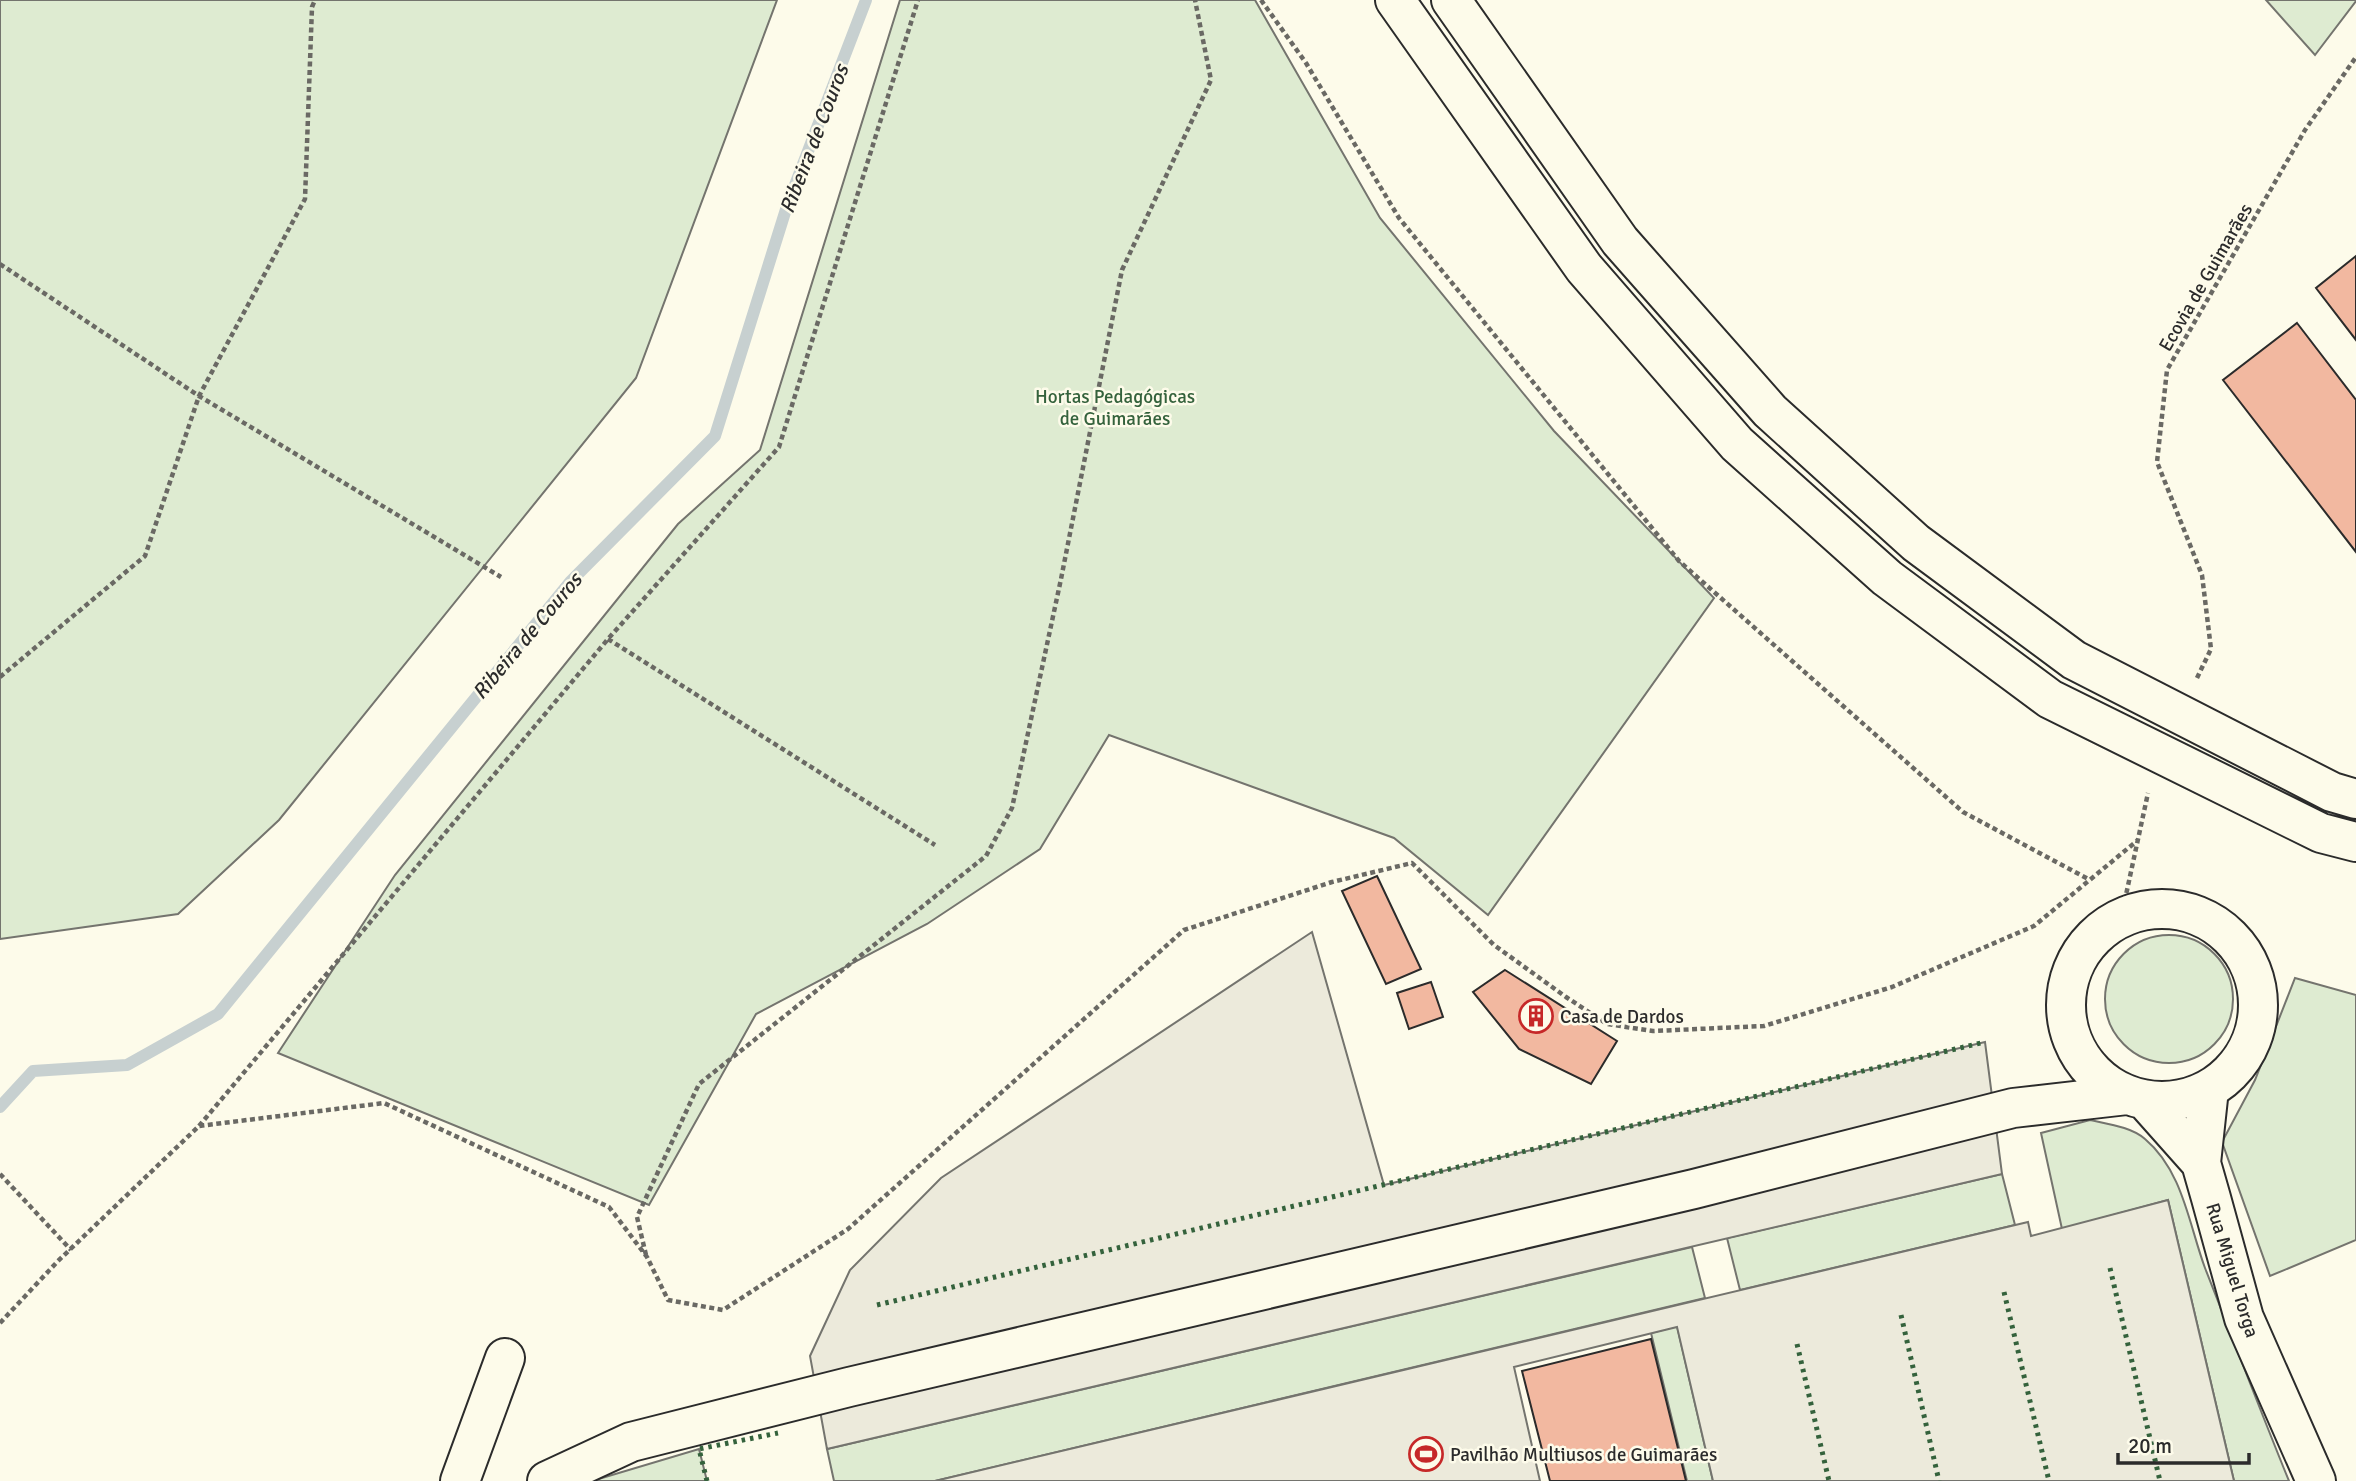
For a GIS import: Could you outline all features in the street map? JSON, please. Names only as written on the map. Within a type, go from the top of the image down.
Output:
[{"type":"main road","points":[[1395,0],[1584,268],[1737,444],[1887,578],[2050,699],[2320,833],[2356,842]]},
{"type":"main road","points":[[1451,0],[1620,241],[1770,411],[1916,543],[2074,660],[2332,792],[2356,799]]},
{"type":"main road","points":[[547,1481],[631,1441],[849,1387],[1694,1189],[2013,1108],[2136,1097],[2178,1100],[2209,1089],[2235,1069],[2252,1041],[2259,1009],[2255,976],[2239,947],[2216,925],[2186,912],[2153,910],[2121,918],[2097,935],[2079,958],[2068,985],[2062,1068],[2043,1092],[2013,1108]]},
{"type":"main road","points":[[2067,1013],[2071,1034],[2085,1063],[2108,1084],[2136,1097],[2202,1163]]},
{"type":"main road","name":"Rua Miguel Torga","points":[[2209,1089],[2202,1163],[2244,1318],[2316,1481]]},
{"type":"main road","points":[[460,1481],[505,1358]]},
{"type":"path","points":[[0,677],[145,556],[199,396],[305,199],[312,7],[315,0]]},
{"type":"path","points":[[0,1323],[199,1126],[608,639],[779,447],[918,0]]},
{"type":"path","points":[[647,1257],[637,1217],[699,1084],[986,856],[1013,808],[1062,579],[1122,270],[1211,80],[1195,0]]},
{"type":"path","points":[[1261,0],[1306,63],[1399,218],[1679,561],[1963,812],[2090,880]]},
{"type":"path","name":"Ecovia de Guimarães","points":[[2195,681],[2211,649],[2202,575],[2157,462],[2167,370],[2305,130],[2356,57]]},
{"type":"path","points":[[0,264],[199,396],[501,578]]},
{"type":"path","points":[[608,639],[935,845]]},
{"type":"path","points":[[2121,918],[2148,791]]},
{"type":"path","points":[[199,1126],[384,1103],[609,1207],[647,1257],[668,1300],[723,1310],[848,1229],[1184,930],[1332,882],[1412,863],[1494,945],[1607,1024],[1653,1031],[1764,1026],[1892,987],[2034,926],[2138,840]]},
{"type":"path","points":[[1,1176],[71,1250]]},
{"type":"green space","points":[[0,0],[777,0],[636,378],[279,820],[178,914],[0,939]]},
{"type":"green space","name":"Hortas Pedagógicas de Guimarães","points":[[900,0],[1255,0],[1380,218],[1554,431],[1714,598],[1488,915],[1394,838],[1109,735],[1040,849],[927,924],[756,1014],[649,1205],[278,1053],[395,875],[678,524],[760,450]]},
{"type":"green space","points":[[2266,0],[2356,0],[2356,1],[2315,55]]},
{"type":"green space","points":[[2169,935],[2193,940],[2214,954],[2228,975],[2233,999],[2228,1023],[2214,1044],[2193,1058],[2169,1063],[2145,1058],[2124,1044],[2110,1023],[2105,999],[2110,975],[2124,954],[2145,940]]},
{"type":"green space","points":[[2295,978],[2356,995],[2356,1240],[2270,1276],[2222,1142],[2255,1080]]},
{"type":"green space","points":[[2090,1120],[2119,1126],[2140,1135],[2158,1152],[2168,1167],[2183,1199],[2205,1268],[2289,1481],[2234,1481],[2168,1200],[2062,1229],[2041,1133]]},
{"type":"green space","points":[[2002,1174],[2015,1225],[1740,1290],[1727,1238]]},
{"type":"green space","points":[[1692,1247],[1705,1298],[935,1481],[834,1481],[827,1449]]},
{"type":"green space","points":[[1677,1326],[1713,1481],[1687,1481],[1651,1333]]},
{"type":"green space","points":[[699,1449],[707,1481],[592,1481]]},
{"type":"shaded area","points":[[1312,932],[1384,1185],[1985,1042],[2002,1174],[827,1449],[810,1356],[850,1270],[941,1178]]},
{"type":"shaded area","points":[[2168,1200],[2234,1481],[1713,1481],[1677,1327],[1514,1367],[1540,1481],[935,1481],[2028,1222],[2031,1236]]},
{"type":"building","points":[[2356,256],[2356,340],[2316,288]]},
{"type":"building","points":[[2297,323],[2356,400],[2356,552],[2223,380]]},
{"type":"building","points":[[1377,876],[1421,969],[1386,984],[1342,891]]},
{"type":"building","name":"Casa de Dardos","points":[[1505,970],[1617,1041],[1591,1084],[1519,1049],[1473,992]]},
{"type":"building","points":[[1431,982],[1443,1017],[1409,1029],[1397,993]]},
{"type":"building","points":[[1651,1339],[1686,1481],[1550,1481],[1522,1371]]},
{"type":"waterway","name":"Ribeira de Couros","points":[[0,1107],[33,1071],[127,1065],[218,1014],[570,582],[715,436],[787,206],[866,0]]},
{"type":"hedge","points":[[877,1305],[1985,1042]]},
{"type":"hedge","points":[[2110,1268],[2160,1481]]},
{"type":"hedge","points":[[2004,1292],[2049,1481]]},
{"type":"hedge","points":[[1901,1315],[1939,1481]]},
{"type":"hedge","points":[[1797,1344],[1829,1481]]},
{"type":"hedge","points":[[707,1481],[699,1449],[778,1433]]},
{"type":"place","name":"Casa de Dardos","points":[[1536,1016]]},
{"type":"place","name":"Pavilhão Multiusos de Guimarães","points":[[1426,1454]]}]
